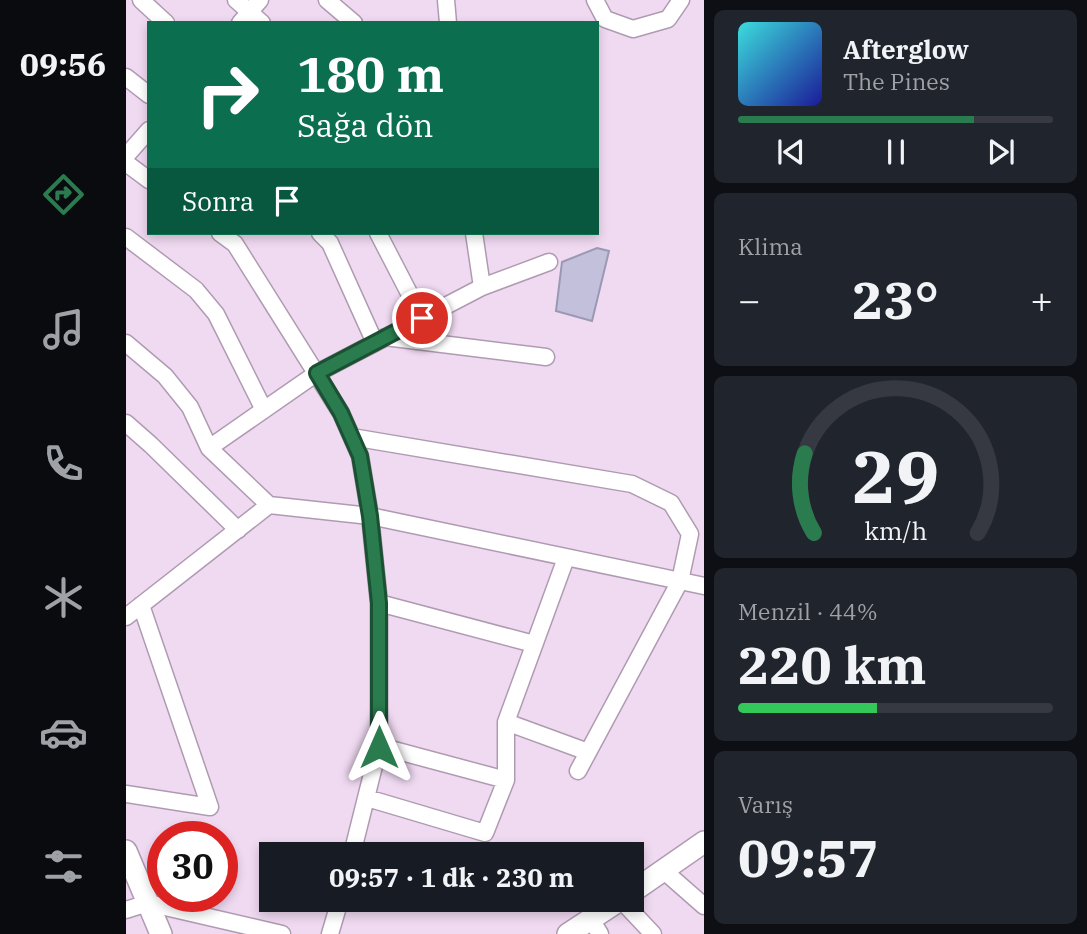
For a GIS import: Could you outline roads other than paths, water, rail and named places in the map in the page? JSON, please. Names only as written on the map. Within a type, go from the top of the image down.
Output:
[{"type":"street","points":[[141,0],[164,21]]},
{"type":"street","points":[[236,0],[253,14]]},
{"type":"street","points":[[327,0],[352,21]]},
{"type":"street","points":[[594,0],[605,19],[633,29],[668,19],[681,0]]},
{"type":"street","points":[[447,1],[448,21]]},
{"type":"street","points":[[126,77],[147,93]]},
{"type":"street","points":[[126,156],[147,132]]},
{"type":"street","points":[[126,163],[147,179]]},
{"type":"street","points":[[223,235],[235,244],[317,373],[341,413],[360,456],[370,516],[379,603],[379,747],[355,842]]},
{"type":"street","points":[[322,235],[330,243],[380,340]]},
{"type":"street","points":[[379,235],[422,318]]},
{"type":"street","points":[[474,235],[482,287]]},
{"type":"street","points":[[126,237],[196,290],[216,314],[264,410]]},
{"type":"street","points":[[209,448],[317,373],[482,287],[549,262]]},
{"type":"street","points":[[380,340],[546,357]]},
{"type":"street","points":[[126,343],[165,376],[190,407],[209,448],[269,505],[370,516],[704,586]]},
{"type":"street","points":[[126,423],[238,530]]},
{"type":"street","points":[[352,437],[632,484],[671,503],[690,534],[680,582],[578,771]]},
{"type":"street","points":[[126,794],[210,807],[131,610],[269,505]]},
{"type":"street","points":[[367,797],[485,833],[506,780],[506,722],[566,558]]},
{"type":"street","points":[[379,603],[534,644]]},
{"type":"street","points":[[506,722],[588,752]]},
{"type":"street","points":[[379,747],[506,780]]},
{"type":"street","points":[[644,883],[704,842]]},
{"type":"street","points":[[126,850],[147,901]]},
{"type":"street","points":[[663,870],[704,906]]},
{"type":"street","points":[[126,909],[147,903]]},
{"type":"street","points":[[152,912],[161,934]]},
{"type":"street","points":[[187,912],[282,934]]},
{"type":"street","points":[[330,934],[336,912]]},
{"type":"street","points":[[568,934],[596,927],[610,912]]},
{"type":"street","points":[[632,912],[653,934]]}]
